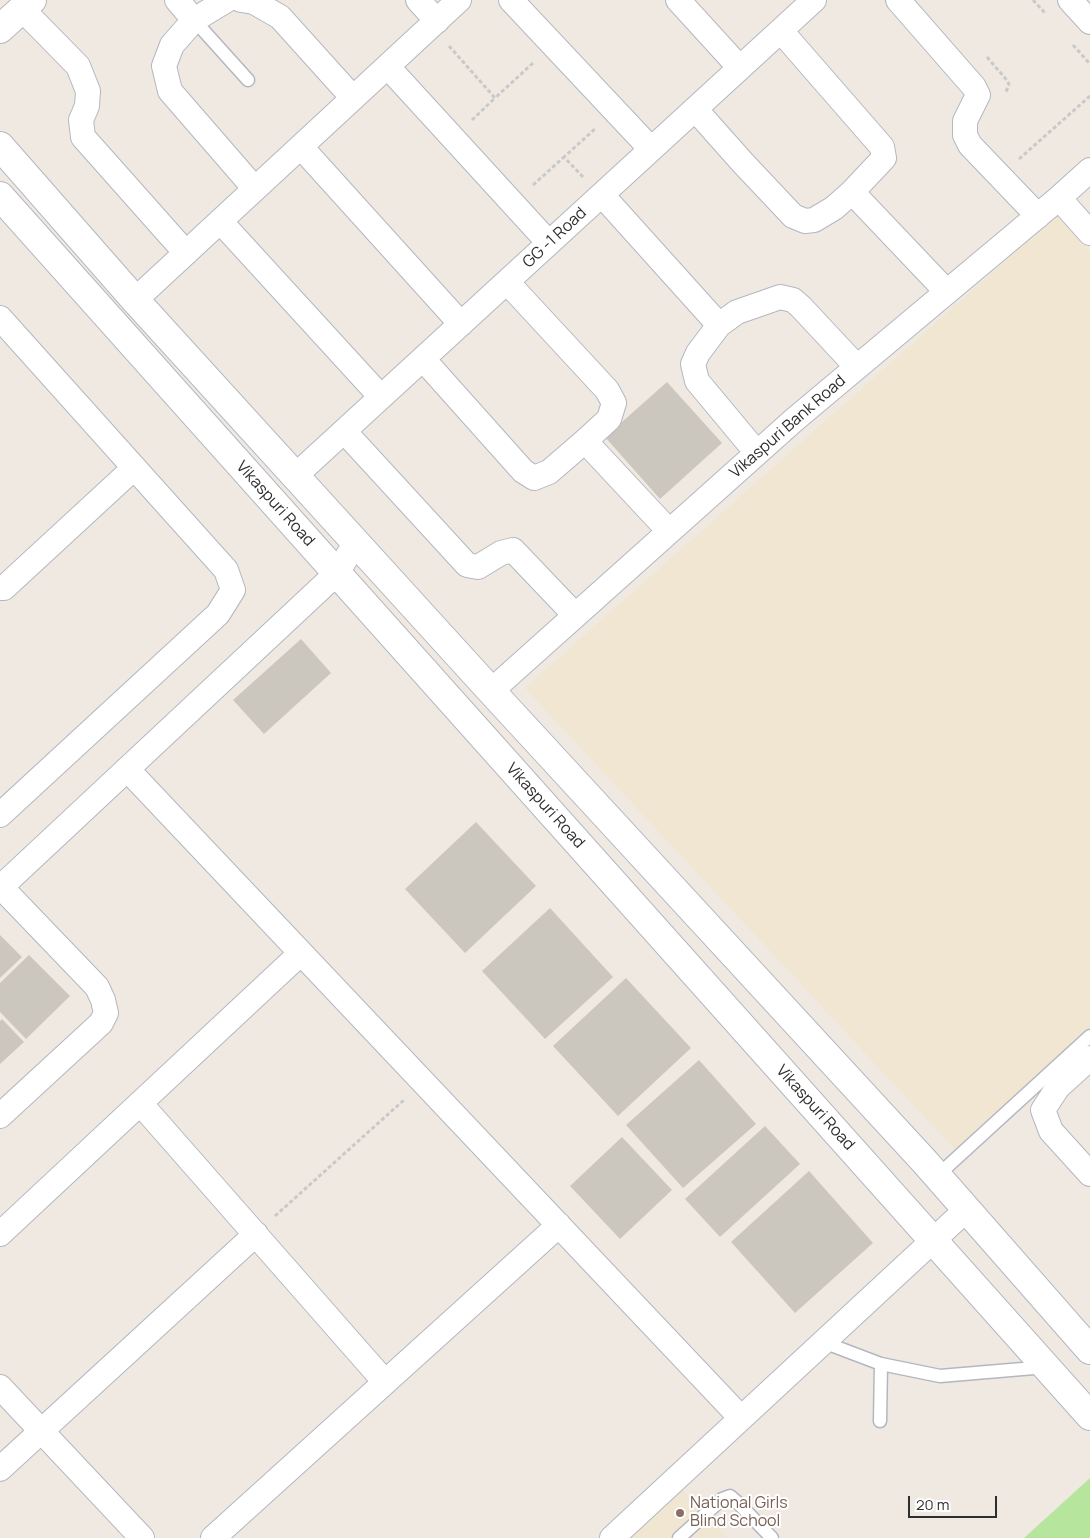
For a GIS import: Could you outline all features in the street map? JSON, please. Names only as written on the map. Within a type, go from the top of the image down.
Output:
[{"type":"street","points":[[177,0],[194,20]]},
{"type":"street","points":[[227,0],[194,20],[172,45],[164,66],[170,91],[255,189]]},
{"type":"street","points":[[241,0],[254,2],[280,17],[353,98]]},
{"type":"street","points":[[418,0],[437,21]]},
{"type":"street","points":[[135,300],[460,0]]},
{"type":"street","points":[[511,0],[651,149]]},
{"type":"street","points":[[678,0],[740,68]]},
{"type":"street","name":"GG -1 Road","points":[[295,476],[814,0]]},
{"type":"street","points":[[898,0],[974,87],[978,95],[965,121],[965,136],[970,145],[1038,216]]},
{"type":"street","points":[[1070,0],[1090,22]]},
{"type":"street","points":[[0,29],[27,4],[78,66],[88,91],[87,106],[81,120],[83,137],[186,253]]},
{"type":"street","points":[[695,109],[793,216],[805,221],[814,220],[834,208],[852,192],[884,158],[882,147],[781,31]]},
{"type":"street","points":[[388,67],[549,243]]},
{"type":"street","name":"Vikaspuri Road","points":[[0,146],[135,300],[295,476],[1086,1338]]},
{"type":"street","points":[[300,147],[461,324]]},
{"type":"street","name":"Vikaspuri Bank Road","points":[[491,691],[757,453],[1090,170]]},
{"type":"street","points":[[852,192],[947,292]]},
{"type":"street","points":[[602,195],[719,325]]},
{"type":"street","name":"Vikaspuri Road","points":[[0,196],[1090,1416]]},
{"type":"street","points":[[1059,198],[1090,233]]},
{"type":"street","points":[[220,221],[381,397]]},
{"type":"street","points":[[423,358],[523,471],[534,478],[549,472],[585,441],[609,419],[614,403],[607,390],[507,282]]},
{"type":"street","points":[[757,453],[697,381],[693,364],[698,353],[719,325],[737,312],[780,297],[793,300],[857,367]]},
{"type":"street","points":[[0,318],[226,570],[234,590],[218,614],[0,815]]},
{"type":"street","points":[[344,431],[467,565],[478,567],[501,553],[513,550],[575,615]]},
{"type":"street","points":[[585,441],[670,532]]},
{"type":"street","points":[[5,577],[134,468]]},
{"type":"street","points":[[0,1116],[101,1023],[106,1013],[97,987],[3,878],[127,769],[337,573],[356,542]]},
{"type":"street","points":[[127,769],[741,1418]]},
{"type":"street","points":[[0,1234],[301,953]]},
{"type":"street","points":[[1090,1058],[1058,1087],[1043,1110],[1051,1131],[1090,1174]]},
{"type":"street","points":[[140,1103],[386,1382]]},
{"type":"street","points":[[612,1538],[966,1209]]},
{"type":"street","points":[[213,1538],[559,1225]]},
{"type":"street","points":[[0,1469],[256,1234]]},
{"type":"street","points":[[0,1387],[142,1538]]},
{"type":"lane","points":[[194,20],[248,80]]},
{"type":"lane","points":[[937,1176],[1090,1036]]},
{"type":"lane","points":[[823,1342],[881,1364],[940,1376],[1046,1367]]},
{"type":"lane","points":[[880,1421],[881,1364]]},
{"type":"lane","points":[[679,1538],[722,1499],[730,1496],[772,1538]]},
{"type":"path","points":[[442,51],[448,45],[495,98]]},
{"type":"path","points":[[471,121],[537,60]]},
{"type":"path","points":[[530,188],[597,128],[591,121]]},
{"type":"path","points":[[564,157],[602,195]]},
{"type":"path","points":[[256,1234],[423,1082]]},
{"type":"shaded area","points":[[1058,214],[1090,252],[1090,1035],[961,1156],[525,688]]},
{"type":"shaded area","name":"National Girls Blind School","points":[[682,1489],[728,1538],[629,1538]]},
{"type":"green space","points":[[1090,1478],[1090,1538],[1024,1538]]},
{"type":"building","points":[[667,382],[722,443],[660,499],[605,437]]},
{"type":"building","points":[[301,639],[331,673],[264,734],[233,700]]},
{"type":"building","points":[[476,822],[536,886],[465,953],[405,889]]},
{"type":"building","points":[[550,908],[613,977],[545,1039],[482,971]]},
{"type":"building","points":[[0,935],[22,957],[0,978]]},
{"type":"building","points":[[29,955],[70,996],[26,1039],[0,1012],[0,983]]},
{"type":"building","points":[[626,978],[691,1048],[618,1116],[553,1046]]},
{"type":"building","points":[[2,1019],[24,1042],[0,1064],[0,1021]]},
{"type":"building","points":[[699,1060],[756,1124],[683,1188],[626,1125]]},
{"type":"building","points":[[765,1126],[800,1164],[720,1237],[685,1199]]},
{"type":"building","points":[[622,1137],[672,1190],[620,1239],[570,1186]]},
{"type":"building","points":[[809,1171],[873,1243],[795,1313],[731,1242]]},
{"type":"place","name":"National Girls Blind School","points":[[680,1513]]}]
